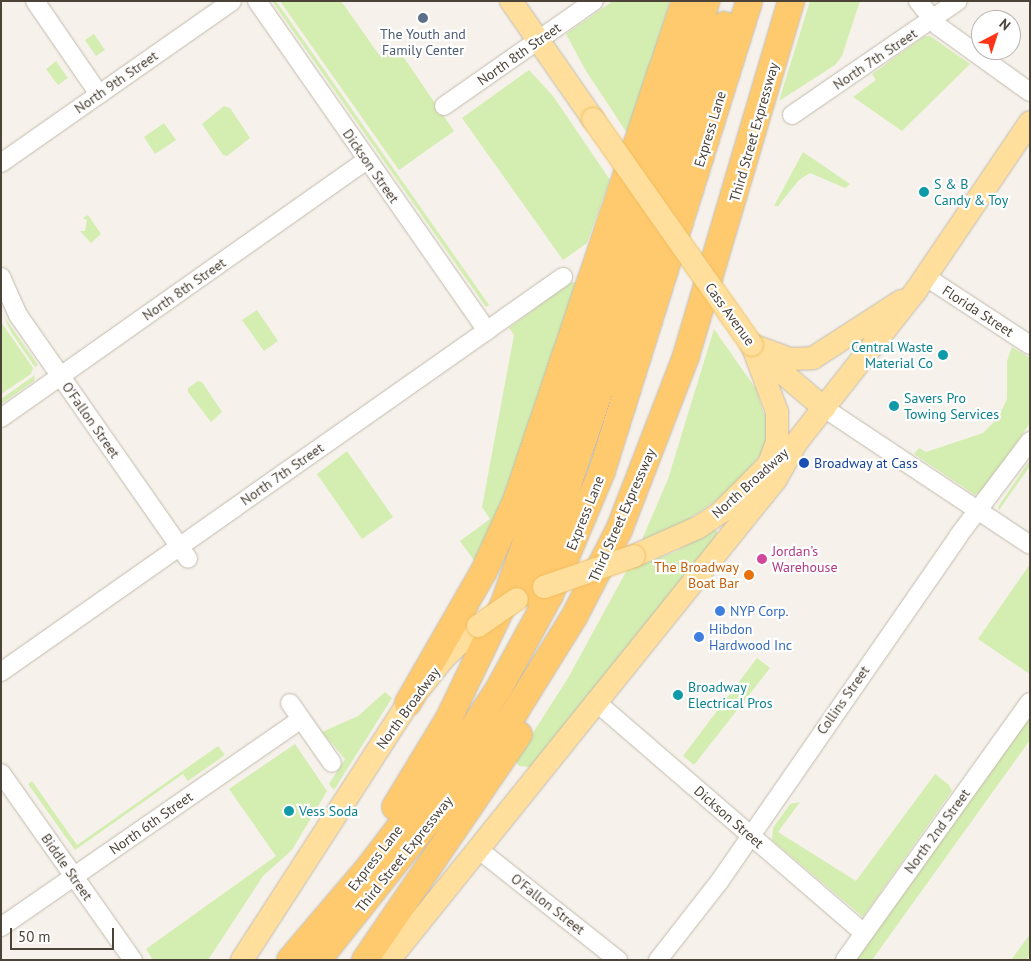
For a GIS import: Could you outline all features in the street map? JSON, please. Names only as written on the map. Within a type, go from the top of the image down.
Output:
[{"type":"highway","points":[[408,703],[484,571],[516,501],[685,1]]},
{"type":"highway","points":[[288,960],[422,765],[490,637],[557,456],[707,1]]},
{"type":"highway","points":[[531,593],[732,1]]},
{"type":"highway","name":"Express Lane","points":[[288,960],[370,866],[459,749],[498,690],[550,594],[608,453],[749,1]]},
{"type":"highway","name":"Third Street Expressway","points":[[318,960],[488,749],[549,660],[619,530],[660,430],[718,252],[791,1]]},
{"type":"highway","points":[[365,960],[519,734],[532,710],[549,660]]},
{"type":"main road","name":"Cass Avenue","points":[[511,1],[752,345],[782,376],[824,408]]},
{"type":"main road","name":"North Broadway","points":[[389,960],[595,701],[776,479],[796,443],[921,285],[1030,122]]},
{"type":"main road","points":[[752,345],[790,360],[813,358],[921,285]]},
{"type":"main road","points":[[752,345],[777,412],[777,442],[770,464]]},
{"type":"main road","name":"North Broadway","points":[[242,960],[408,703],[444,658],[478,626],[531,593],[634,556],[699,527],[740,495],[770,464],[796,443]]},
{"type":"street","points":[[35,1],[99,94]]},
{"type":"street","name":"North 9th Street","points":[[1,162],[232,1]]},
{"type":"street","name":"Dickson Street","points":[[257,1],[487,331]]},
{"type":"street","name":"North 8th Street","points":[[444,106],[594,1]]},
{"type":"street","points":[[918,1],[932,20],[1030,92]]},
{"type":"street","name":"North 7th Street","points":[[792,115],[958,1]]},
{"type":"street","name":"North 8th Street","points":[[1,418],[367,160]]},
{"type":"street","name":"O'Fallon Street","points":[[1,277],[18,315],[184,553]]},
{"type":"street","name":"North 7th Street","points":[[1,672],[184,553],[563,277]]},
{"type":"street","name":"Florida Street","points":[[921,285],[1030,345]]},
{"type":"street","name":"Cass Avenue","points":[[824,408],[1030,545]]},
{"type":"street","name":"Collins Street","points":[[658,960],[750,836],[959,535],[1030,441]]},
{"type":"street","name":"Dickson Street","points":[[595,701],[864,933]]},
{"type":"street","name":"North 2nd Street","points":[[845,960],[1030,702]]},
{"type":"street","points":[[290,703],[332,763]]},
{"type":"street","name":"North 6th Street","points":[[1,927],[301,719]]},
{"type":"street","name":"Biddle Street","points":[[1,773],[133,960]]},
{"type":"street","name":"O'Fallon Street","points":[[478,849],[618,960]]},
{"type":"green space","points":[[272,1],[276,1],[489,305],[486,307]]},
{"type":"green space","points":[[280,1],[341,1],[380,56],[396,46],[454,131],[399,170]]},
{"type":"green space","points":[[613,1],[670,1],[629,136],[586,71],[566,34]]},
{"type":"green space","points":[[810,1],[860,1],[842,56],[835,65],[779,101]]},
{"type":"green space","points":[[94,34],[105,50],[96,56],[85,40]]},
{"type":"green space","points":[[925,36],[930,36],[970,64],[902,131],[853,97],[876,80],[872,74]]},
{"type":"green space","points":[[56,61],[68,78],[58,85],[46,69]]},
{"type":"green space","points":[[529,70],[553,96],[610,180],[587,243],[563,260],[462,118]]},
{"type":"green space","points":[[224,106],[230,108],[250,138],[227,156],[223,155],[202,124]]},
{"type":"green space","points":[[164,123],[176,140],[155,154],[144,137]]},
{"type":"green space","points":[[803,152],[850,184],[845,188],[810,173],[799,180],[778,206],[774,206]]},
{"type":"green space","points":[[88,215],[101,234],[91,243],[80,231],[85,231],[87,220],[83,218]]},
{"type":"green space","points":[[571,282],[583,284],[535,421],[476,563],[460,541],[490,519],[482,507],[514,335],[509,328]]},
{"type":"green space","points":[[1,310],[38,365],[35,367],[11,332]]},
{"type":"green space","points":[[257,310],[278,341],[264,351],[242,320]]},
{"type":"green space","points":[[1,322],[33,368],[31,374],[1,394]]},
{"type":"green space","points":[[714,329],[756,389],[764,414],[770,414],[769,436],[762,453],[729,491],[678,527],[641,542],[668,479]]},
{"type":"green space","points":[[1012,347],[1030,358],[1030,423],[987,487],[975,495],[914,454],[919,448],[926,452],[983,433],[998,418],[1007,399],[1007,361]]},
{"type":"green space","points":[[35,375],[34,381],[1,404],[1,399]]},
{"type":"green space","points":[[198,381],[202,382],[222,412],[211,422],[188,392],[188,388]]},
{"type":"green space","points":[[347,451],[393,517],[362,539],[317,474]]},
{"type":"green space","points":[[1030,460],[1030,466],[999,510],[998,507]]},
{"type":"green space","points":[[714,528],[718,533],[670,596],[530,767],[519,766],[515,761],[568,678],[627,570],[675,552]]},
{"type":"green space","points":[[1030,564],[1030,671],[1028,673],[978,639]]},
{"type":"green space","points":[[757,658],[770,668],[694,765],[683,756]]},
{"type":"green space","points":[[385,692],[392,698],[334,790],[329,784],[345,759],[322,732],[358,716]]},
{"type":"green space","points":[[1030,717],[1030,740],[872,960],[855,960]]},
{"type":"green space","points":[[295,744],[327,791],[292,850],[263,876],[208,960],[153,960],[146,949],[276,856],[229,789]]},
{"type":"green space","points":[[218,746],[225,755],[188,781],[183,774],[75,850],[28,784],[32,781],[77,845]]},
{"type":"green space","points":[[935,774],[949,785],[952,791],[863,917],[772,840],[773,828],[790,804],[800,802],[778,832],[856,881]]},
{"type":"green space","points":[[1030,934],[1030,955],[1026,960],[1011,960]]},
{"type":"place","name":"The Youth and Family Center","points":[[423,18]]},
{"type":"place","name":"S & B Candy & Toy","points":[[924,192]]},
{"type":"place","name":"Central Waste Material Co","points":[[943,355]]},
{"type":"place","name":"Savers Pro Towing Services","points":[[894,406]]},
{"type":"place","name":"Broadway at Cass","points":[[804,463]]},
{"type":"place","name":"Jordan’s Warehouse","points":[[762,559]]},
{"type":"place","name":"The Broadway Boat Bar","points":[[749,575]]},
{"type":"place","name":"NYP Corp.","points":[[720,611]]},
{"type":"place","name":"Hibdon Hardwood Inc","points":[[699,637]]},
{"type":"place","name":"Broadway Electrical Pros","points":[[678,695]]},
{"type":"place","name":"Vess Soda","points":[[289,811]]}]
